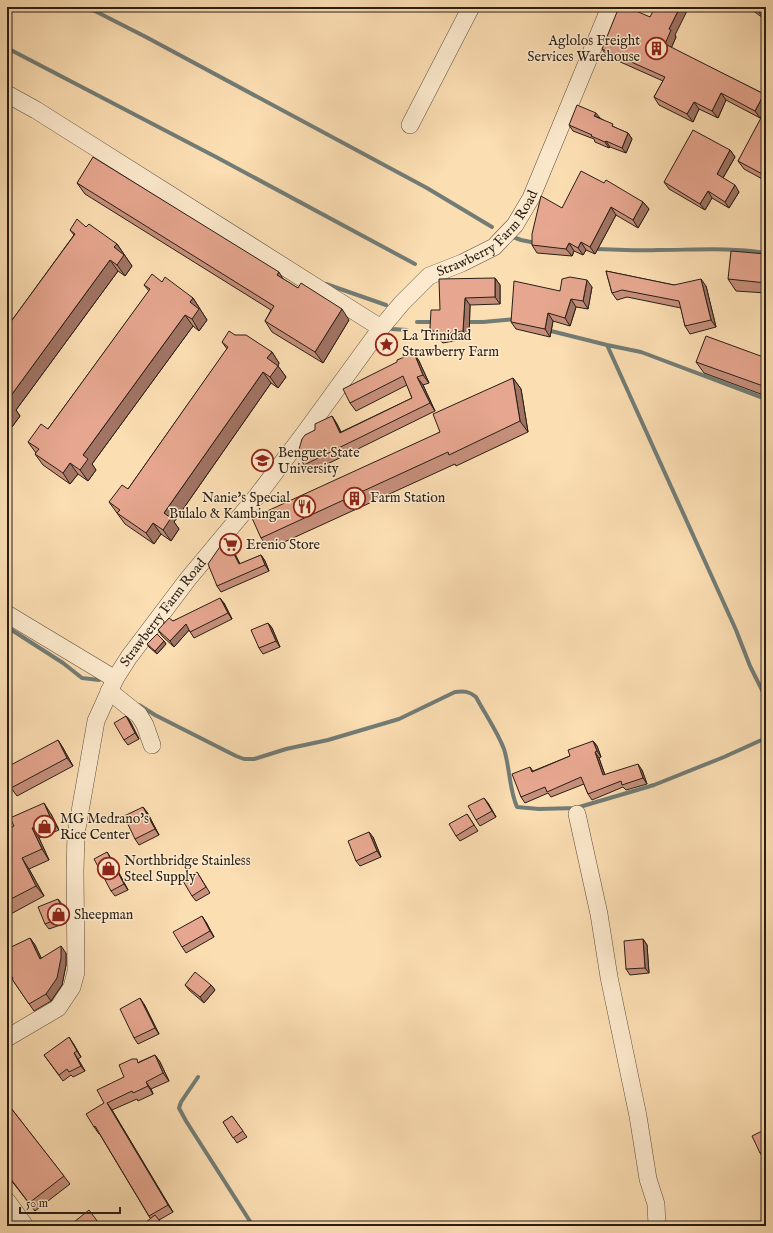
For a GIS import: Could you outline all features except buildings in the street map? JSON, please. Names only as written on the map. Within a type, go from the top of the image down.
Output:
[{"type":"street","points":[[410,125],[471,7]]},
{"type":"street","name":"Strawberry Farm Road","points":[[7,1038],[58,1008],[72,987],[76,972],[77,950],[75,871],[76,834],[96,722],[112,685],[129,657],[188,579],[257,496],[381,328],[402,303],[429,276],[462,263],[494,247],[515,224],[531,198],[610,7]]},
{"type":"street","points":[[7,94],[36,110],[381,328]]},
{"type":"street","points":[[7,614],[112,685],[139,715],[145,725],[152,745]]},
{"type":"street","points":[[577,814],[599,914],[610,984],[638,1116],[648,1179],[656,1204],[657,1226]]},
{"type":"street","points":[[7,1201],[25,1226]]},
{"type":"waterway","points":[[87,7],[146,37],[427,188],[492,227]]},
{"type":"waterway","points":[[7,48],[218,158],[415,264]]},
{"type":"waterway","points":[[510,236],[536,243]]},
{"type":"waterway","points":[[593,249],[726,249],[766,253]]},
{"type":"waterway","points":[[326,284],[386,305]]},
{"type":"waterway","points":[[464,322],[515,319]]},
{"type":"waterway","points":[[417,322],[435,322]]},
{"type":"waterway","points":[[392,329],[407,330]]},
{"type":"waterway","points":[[547,330],[641,352],[766,399]]},
{"type":"waterway","points":[[607,345],[736,630],[750,666],[766,698]]},
{"type":"waterway","points":[[7,627],[63,663],[82,678],[99,680]]},
{"type":"waterway","points":[[139,705],[155,715],[236,756],[244,759],[254,759],[286,749],[328,740],[399,719],[455,692],[466,692],[476,697],[501,742],[506,756],[512,793],[517,807],[539,809],[576,808],[654,785],[724,757],[766,738]]},
{"type":"waterway","points":[[198,1077],[181,1102],[179,1108],[253,1226]]},
{"type":"place","name":"Aglolos Freight Services Warehouse","points":[[656,49]]},
{"type":"place","name":"La Trinidad Strawberry Farm","points":[[386,344]]},
{"type":"place","name":"Benguet State University","points":[[263,461]]},
{"type":"place","name":"Farm Station","points":[[354,498]]},
{"type":"place","name":"Nanie's Special Bulalo & Kambingan","points":[[305,506]]},
{"type":"place","name":"Erenio Store","points":[[231,545]]},
{"type":"place","name":"MG Medrano's Rice Center","points":[[45,827]]},
{"type":"place","name":"Northbridge Stainless Steel Supply","points":[[109,869]]},
{"type":"place","name":"Sheepman","points":[[59,915]]}]
